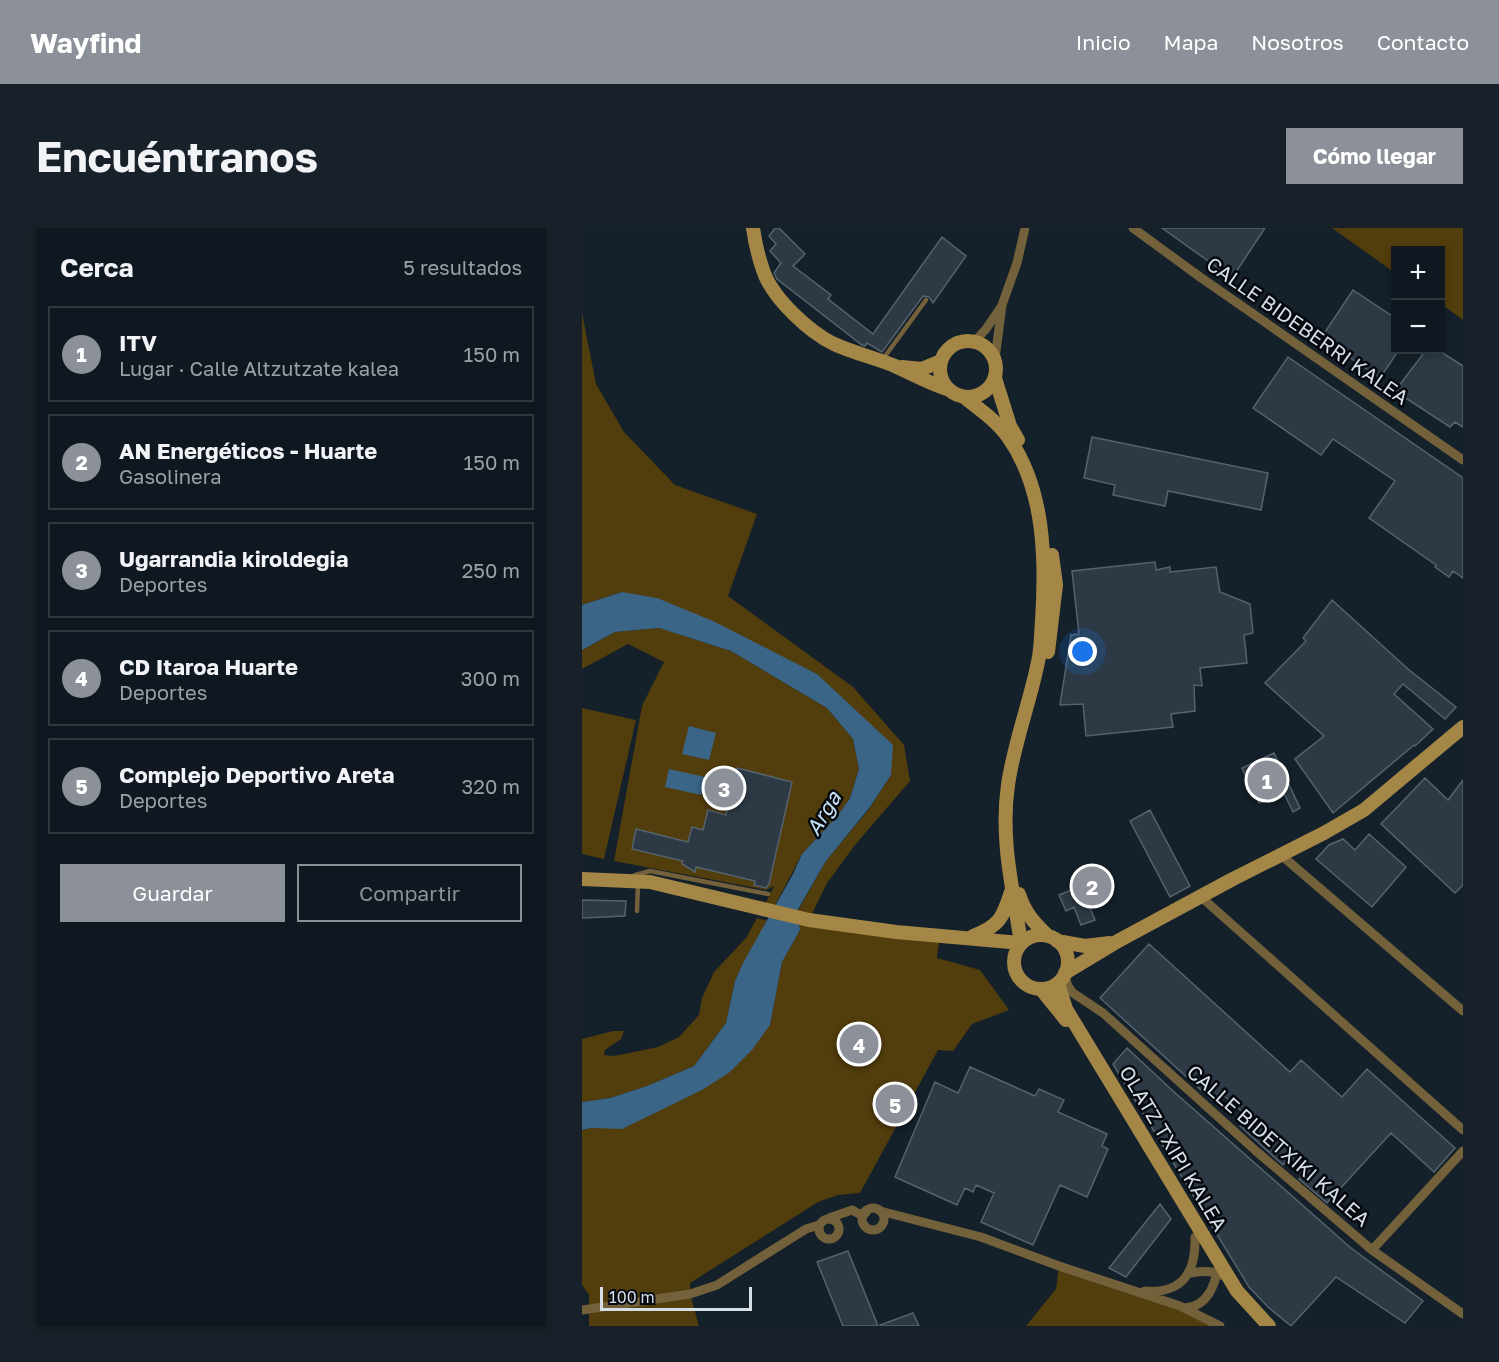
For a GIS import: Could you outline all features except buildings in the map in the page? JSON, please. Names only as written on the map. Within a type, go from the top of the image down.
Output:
[{"type":"street","points":[[1025,228],[1017,263],[1002,305],[995,359],[995,378],[1010,426],[1027,455],[1043,504],[1056,585],[1048,659],[1014,780],[1011,820],[1012,862],[1023,905],[1031,920],[1065,950],[1067,957],[1062,977]]},
{"type":"street","name":"CALLE BIDEBERRI KALEA","points":[[1133,228],[1463,460]]},
{"type":"street","points":[[753,230],[764,274],[794,314],[810,329],[826,340],[964,397],[1007,436],[1021,460],[1034,495],[1044,546],[1045,583],[1039,656],[1008,783],[1004,817],[1005,847],[1021,943]]},
{"type":"street","points":[[975,341],[1002,305]]},
{"type":"street","points":[[950,390],[941,376],[941,361],[945,353],[958,342],[975,341],[987,348],[995,359]]},
{"type":"street","points":[[888,364],[922,369],[941,361]]},
{"type":"street","points":[[964,397],[980,395],[987,391],[995,378]]},
{"type":"street","points":[[1118,941],[1085,946],[1034,935],[1021,943],[1016,950],[1014,961],[1018,976],[1032,987],[1041,989],[1050,987],[1118,941],[1364,810],[1463,727]]},
{"type":"street","points":[[1281,855],[1463,1011]]},
{"type":"street","points":[[582,879],[650,882],[808,920],[896,932],[975,937],[1021,943]]},
{"type":"street","points":[[975,937],[1000,921],[1011,890]]},
{"type":"street","points":[[1200,896],[1463,1130]]},
{"type":"street","points":[[975,937],[1005,951],[1014,961]]},
{"type":"street","name":"CALLE BIDETXIKI KALEA","points":[[1062,977],[1073,993],[1103,1013],[1256,1151],[1372,1250],[1463,1151]]},
{"type":"street","name":"OLATZ TXIPI KALEA","points":[[1062,977],[1066,1009],[1218,1268],[1269,1326]]},
{"type":"street","name":"OLATZ TXIPI KALEA","points":[[1041,989],[1061,1012],[1195,1237],[1260,1326]]},
{"type":"street","points":[[582,1310],[690,1294],[717,1285],[806,1229],[852,1210],[866,1213],[874,1208],[882,1215],[897,1214],[981,1237],[1182,1307],[1220,1326]]},
{"type":"street","points":[[866,1213],[864,1223],[872,1229],[879,1228],[882,1215]]},
{"type":"street","points":[[1190,1274],[1195,1237]]},
{"type":"street","points":[[1372,1250],[1463,1314]]},
{"type":"street","points":[[1218,1268],[1215,1284],[1202,1301],[1192,1307],[1182,1307],[1175,1294],[1178,1286],[1190,1274],[1218,1268]]},
{"type":"street","points":[[1130,1290],[1161,1290],[1178,1286]]},
{"type":"lane","points":[[888,364],[926,300]]},
{"type":"lane","points":[[637,911],[635,875],[650,871],[768,894]]},
{"type":"shaded area","points":[[1332,228],[1463,228],[1463,320],[1445,307],[1445,246],[1391,246],[1391,270]]},
{"type":"shaded area","points":[[582,313],[596,384],[624,432],[675,485],[757,514],[728,596],[853,687],[904,745],[910,781],[855,845],[827,883],[809,920],[940,935],[937,958],[980,970],[1009,1010],[972,1024],[953,1051],[938,1050],[860,1193],[838,1195],[818,1202],[690,1283],[690,1294],[699,1326],[589,1326],[589,1295],[582,1285],[582,1130],[624,1128],[656,1111],[770,1025],[782,962],[800,930],[797,912],[826,861],[869,809],[891,775],[817,674],[622,592],[582,605]]},
{"type":"shaded area","points":[[659,628],[731,651],[827,708],[853,739],[859,769],[850,798],[839,814],[802,854],[772,911],[763,909],[774,886],[766,890],[614,861],[642,706],[664,662],[628,644],[582,669],[582,650],[615,632]]},
{"type":"shaded area","points":[[582,708],[636,720],[604,859],[582,854]]},
{"type":"shaded area","points":[[757,918],[768,921],[735,981],[726,1023],[694,1066],[647,1086],[610,1098],[582,1102],[582,1039],[613,1031],[624,1031],[621,1039],[605,1050],[604,1055],[614,1056],[658,1047],[679,1037],[699,1015],[702,998],[714,972],[746,938]]},
{"type":"shaded area","points":[[1059,1266],[1180,1306],[1220,1326],[1026,1326],[1056,1289]]},
{"type":"water","points":[[622,592],[657,598],[713,621],[817,674],[893,745],[891,775],[870,807],[826,861],[797,911],[800,930],[782,962],[770,1025],[752,1050],[730,1072],[702,1090],[622,1129],[582,1130],[582,1102],[610,1098],[647,1086],[694,1066],[726,1023],[735,981],[743,963],[802,854],[839,814],[850,798],[859,769],[853,739],[827,708],[731,651],[659,628],[615,632],[582,650],[582,605]]},
{"type":"water","points":[[689,726],[716,733],[709,760],[682,754]]},
{"type":"water","points":[[669,769],[705,777],[701,795],[665,787]]},
{"type":"place","name":"ITV","points":[[1267,780]]},
{"type":"place","name":"Ugarrandia kiroldegia","points":[[724,788]]},
{"type":"place","name":"AN Energéticos - Huarte","points":[[1092,886]]},
{"type":"place","name":"CD Itaroa Huarte","points":[[859,1044]]},
{"type":"place","name":"Complejo Deportivo Areta","points":[[895,1104]]},
{"type":"water label","name":"Arga","points":[[823,813]]}]
